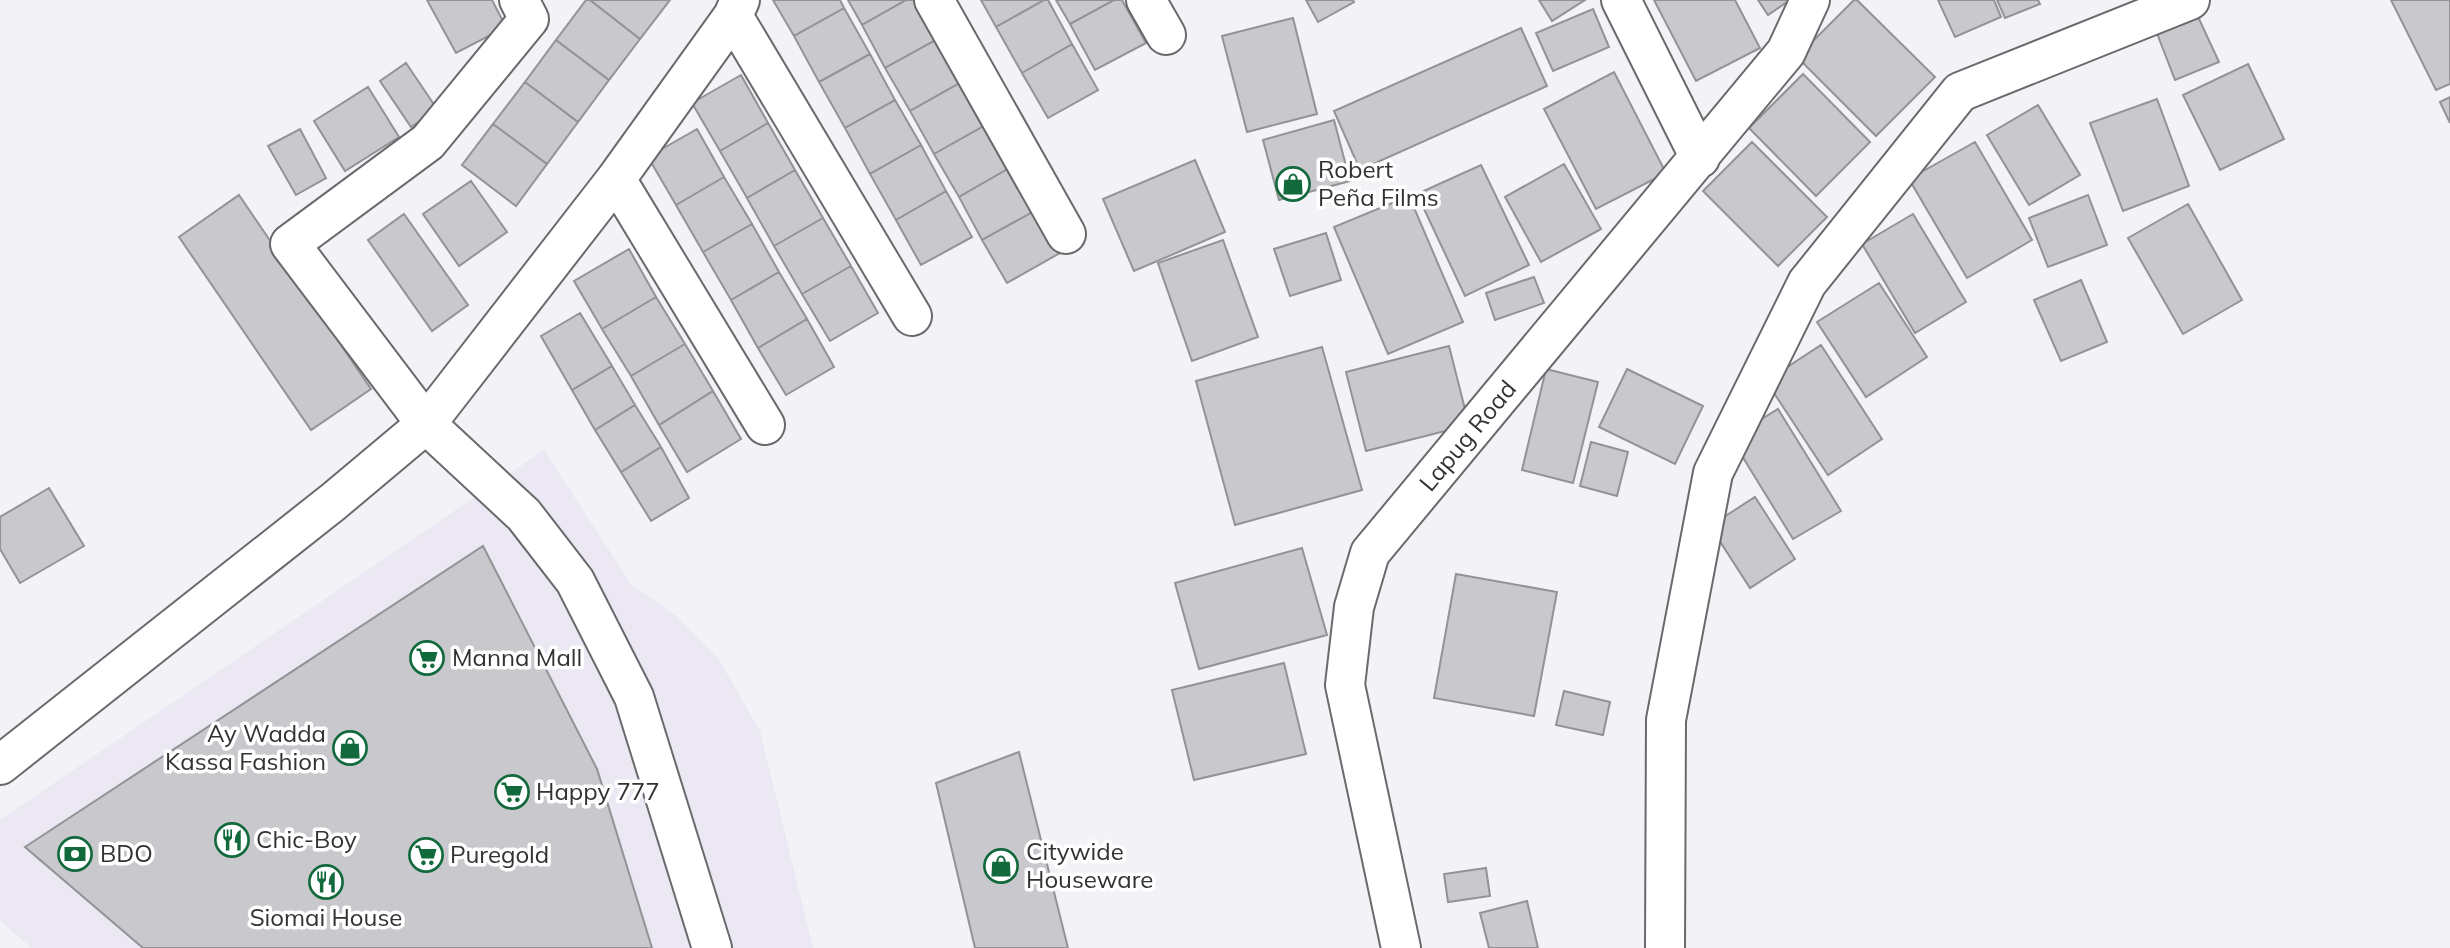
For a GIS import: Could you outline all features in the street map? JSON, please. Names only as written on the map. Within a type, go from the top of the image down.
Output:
[{"type":"street","points":[[519,0],[529,19],[428,142],[290,244],[426,424],[524,515],[575,581],[634,697],[712,948]]},
{"type":"street","points":[[934,0],[1066,234]]},
{"type":"street","points":[[1146,0],[1166,35]]},
{"type":"street","points":[[1621,0],[1700,158]]},
{"type":"street","name":"Lapug Road","points":[[1401,948],[1345,685],[1354,607],[1370,553],[1786,52],[1810,0]]},
{"type":"street","points":[[1665,948],[1666,720],[1713,473],[1807,283],[1960,92],[2190,0]]},
{"type":"street","points":[[0,765],[333,502],[426,424],[616,179],[737,8],[912,316]]},
{"type":"street","points":[[616,179],[765,425]]},
{"type":"shaded area","points":[[544,450],[631,584],[675,615],[718,658],[760,731],[813,948],[32,948],[0,921],[0,820]]},
{"type":"building","points":[[427,0],[492,0],[506,27],[456,53]]},
{"type":"building","points":[[586,0],[590,0],[640,39],[609,80],[556,40]]},
{"type":"building","points":[[590,0],[670,0],[640,39]]},
{"type":"building","points":[[773,0],[840,0],[844,8],[794,36]]},
{"type":"building","points":[[848,0],[906,0],[862,25]]},
{"type":"building","points":[[906,0],[918,0],[939,38],[885,68],[862,25]]},
{"type":"building","points":[[981,0],[1044,0],[996,27]]},
{"type":"building","points":[[1048,0],[1072,44],[1022,73],[996,27]]},
{"type":"building","points":[[1056,0],[1114,0],[1070,24]]},
{"type":"building","points":[[1114,0],[1122,0],[1146,43],[1095,70],[1070,24]]},
{"type":"building","points":[[1306,0],[1353,0],[1354,2],[1318,22]]},
{"type":"building","points":[[1539,0],[1585,0],[1552,21]]},
{"type":"building","points":[[1654,0],[1735,0],[1760,48],[1696,81]]},
{"type":"building","points":[[1758,0],[1790,0],[1768,15]]},
{"type":"building","points":[[1854,0],[1935,77],[1876,136],[1797,57]]},
{"type":"building","points":[[1938,0],[1994,0],[2001,17],[1955,37]]},
{"type":"building","points":[[1997,0],[2038,0],[2040,4],[2005,18]]},
{"type":"building","points":[[2391,0],[2450,0],[2450,84],[2436,90]]},
{"type":"building","points":[[2193,6],[2219,62],[2175,80],[2153,23]]},
{"type":"building","points":[[844,8],[870,54],[819,82],[794,36]]},
{"type":"building","points":[[1593,9],[1609,47],[1553,71],[1536,33]]},
{"type":"building","points":[[1293,18],[1317,114],[1247,132],[1222,36]]},
{"type":"building","points":[[1521,28],[1547,86],[1360,170],[1334,111]]},
{"type":"building","points":[[939,38],[963,81],[910,111],[885,68]]},
{"type":"building","points":[[556,40],[609,80],[578,122],[525,82]]},
{"type":"building","points":[[1072,44],[1098,90],[1048,118],[1022,73]]},
{"type":"building","points":[[870,54],[895,100],[845,128],[819,82]]},
{"type":"building","points":[[406,63],[437,109],[411,127],[380,81]]},
{"type":"building","points":[[2248,64],[2284,139],[2220,170],[2183,95]]},
{"type":"building","points":[[1614,72],[1666,173],[1596,209],[1544,109]]},
{"type":"building","points":[[1803,74],[1870,142],[1816,196],[1749,128]]},
{"type":"building","points":[[741,75],[768,123],[720,151],[692,103]]},
{"type":"building","points":[[963,81],[987,124],[934,154],[910,111]]},
{"type":"building","points":[[525,82],[578,122],[547,164],[493,124]]},
{"type":"building","points":[[368,87],[399,137],[345,171],[314,121]]},
{"type":"building","points":[[2450,97],[2450,123],[2440,102]]},
{"type":"building","points":[[2157,99],[2189,186],[2123,211],[2090,123]]},
{"type":"building","points":[[895,100],[921,145],[870,174],[845,128]]},
{"type":"building","points":[[2038,105],[2080,175],[2029,205],[1987,135]]},
{"type":"building","points":[[1334,120],[1350,181],[1279,200],[1263,140]]},
{"type":"building","points":[[768,123],[795,170],[747,198],[720,151]]},
{"type":"building","points":[[493,124],[547,164],[516,206],[462,165]]},
{"type":"building","points":[[987,124],[1011,167],[959,197],[934,154]]},
{"type":"building","points":[[300,129],[326,178],[296,195],[268,146]]},
{"type":"building","points":[[697,129],[724,177],[676,205],[648,157]]},
{"type":"building","points":[[1752,142],[1827,217],[1778,266],[1703,191]]},
{"type":"building","points":[[1975,142],[2032,240],[1967,278],[1909,179]]},
{"type":"building","points":[[921,145],[946,191],[896,220],[870,174]]},
{"type":"building","points":[[1195,160],[1225,232],[1134,271],[1103,199]]},
{"type":"building","points":[[1564,164],[1601,229],[1541,262],[1505,197]]},
{"type":"building","points":[[1481,165],[1529,265],[1465,296],[1417,194]]},
{"type":"building","points":[[1011,167],[1036,210],[982,240],[959,197]]},
{"type":"building","points":[[795,170],[823,218],[774,246],[747,198]]},
{"type":"building","points":[[724,177],[752,224],[703,252],[676,205]]},
{"type":"building","points":[[471,181],[507,232],[459,266],[423,214]]},
{"type":"building","points":[[946,191],[972,237],[921,265],[896,220]]},
{"type":"building","points":[[239,195],[371,389],[311,430],[179,237]]},
{"type":"building","points":[[2088,195],[2107,245],[2048,267],[2029,218]]},
{"type":"building","points":[[1409,196],[1463,322],[1388,354],[1334,227]]},
{"type":"building","points":[[2188,204],[2242,300],[2183,334],[2128,238]]},
{"type":"building","points":[[1036,210],[1060,253],[1007,283],[982,240]]},
{"type":"building","points":[[404,214],[468,305],[432,331],[368,240]]},
{"type":"building","points":[[1913,214],[1966,302],[1915,333],[1862,244]]},
{"type":"building","points":[[823,218],[851,266],[802,294],[774,246]]},
{"type":"building","points":[[752,224],[779,272],[731,300],[703,252]]},
{"type":"building","points":[[1326,233],[1341,280],[1290,296],[1274,249]]},
{"type":"building","points":[[1223,240],[1258,337],[1192,361],[1158,263]]},
{"type":"building","points":[[629,249],[656,297],[602,329],[574,281]]},
{"type":"building","points":[[851,266],[878,313],[830,341],[802,294]]},
{"type":"building","points":[[779,272],[807,319],[758,348],[731,300]]},
{"type":"building","points":[[1534,277],[1544,303],[1495,320],[1486,293]]},
{"type":"building","points":[[2081,280],[2107,342],[2061,361],[2034,300]]},
{"type":"building","points":[[1879,283],[1927,357],[1866,397],[1817,322]]},
{"type":"building","points":[[656,297],[685,344],[631,376],[602,329]]},
{"type":"building","points":[[580,313],[612,366],[572,390],[541,336]]},
{"type":"building","points":[[807,319],[834,367],[786,395],[758,348]]},
{"type":"building","points":[[685,344],[713,391],[659,425],[631,376]]},
{"type":"building","points":[[1821,345],[1882,439],[1828,475],[1766,381]]},
{"type":"building","points":[[1449,346],[1469,425],[1366,451],[1346,372]]},
{"type":"building","points":[[1322,347],[1362,490],[1235,525],[1196,381]]},
{"type":"building","points":[[612,366],[635,405],[595,430],[572,390]]},
{"type":"building","points":[[1546,369],[1598,382],[1573,483],[1522,470]]},
{"type":"building","points":[[1627,369],[1703,406],[1675,464],[1599,427]]},
{"type":"building","points":[[713,391],[741,439],[687,472],[659,425]]},
{"type":"building","points":[[635,405],[661,447],[621,472],[595,430]]},
{"type":"building","points":[[1778,409],[1841,511],[1793,539],[1731,438]]},
{"type":"building","points":[[1591,442],[1628,452],[1617,496],[1580,486]]},
{"type":"building","points":[[661,447],[689,498],[651,521],[621,472]]},
{"type":"building","points":[[49,488],[84,546],[20,583],[0,549],[0,517]]},
{"type":"building","points":[[1755,497],[1795,559],[1750,588],[1710,526]]},
{"type":"building","name":"Manna Mall","points":[[483,546],[597,769],[652,948],[143,948],[25,847]]},
{"type":"building","points":[[1302,548],[1327,635],[1199,669],[1175,583]]},
{"type":"building","points":[[1456,574],[1557,592],[1534,716],[1434,698]]},
{"type":"building","points":[[1284,663],[1306,754],[1194,780],[1172,690]]},
{"type":"building","points":[[1564,691],[1610,702],[1603,735],[1556,725]]},
{"type":"building","name":"Citywide Houseware","points":[[1019,752],[1068,948],[975,948],[936,783]]},
{"type":"building","points":[[1486,868],[1490,896],[1448,902],[1444,874]]},
{"type":"building","points":[[1527,901],[1538,948],[1489,948],[1480,913]]},
{"type":"place","name":"Robert Peña Films","points":[[1293,184]]},
{"type":"place","name":"Manna Mall","points":[[427,658]]},
{"type":"place","name":"Ay Wadda Kassa Fashion","points":[[350,748]]},
{"type":"place","name":"Happy 777","points":[[512,792]]},
{"type":"place","name":"Chic-Boy","points":[[232,840]]},
{"type":"place","name":"BDO","points":[[75,854]]},
{"type":"place","name":"Puregold","points":[[426,855]]},
{"type":"place","name":"Citywide Houseware","points":[[1001,866]]},
{"type":"place","name":"Siomai House","points":[[326,882]]}]
